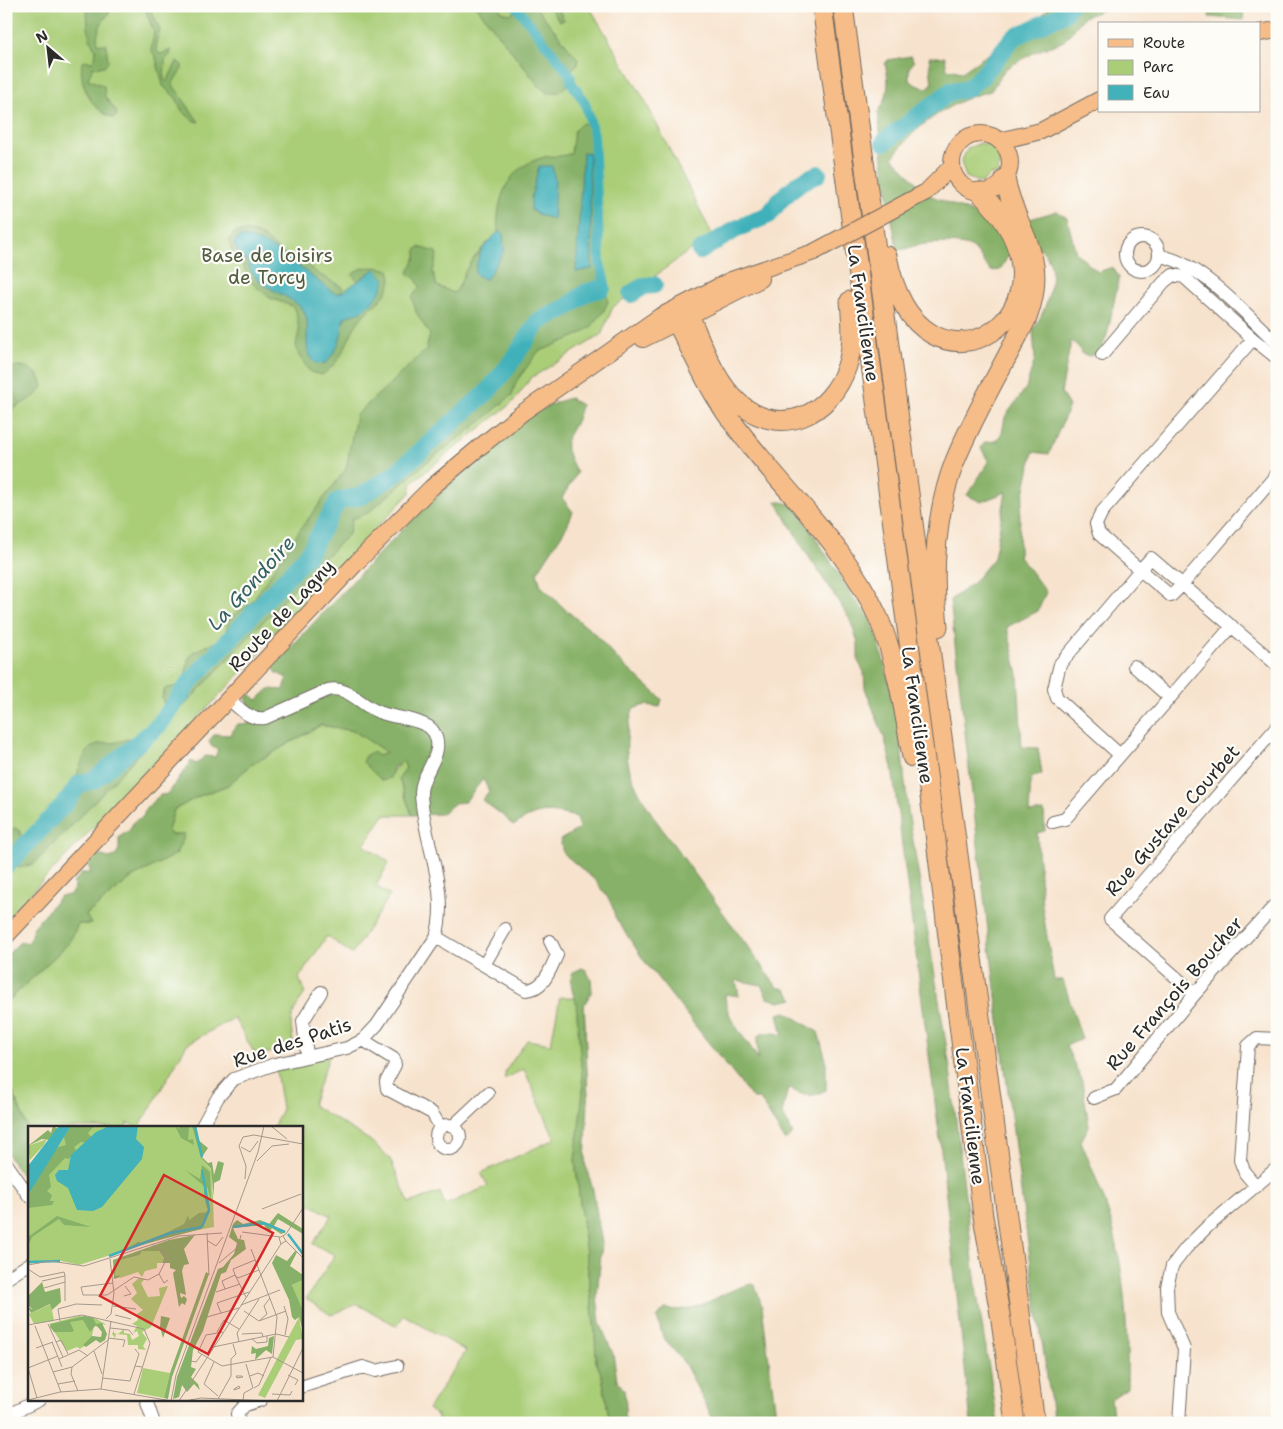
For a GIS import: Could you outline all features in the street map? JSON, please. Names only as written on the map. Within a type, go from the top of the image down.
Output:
[{"type":"highway","name":"La Francilienne","points":[[822,6],[935,833],[984,1216],[1015,1423]]},
{"type":"highway","name":"La Francilienne","points":[[843,6],[1035,1423]]},
{"type":"highway","points":[[942,743],[950,726],[936,605],[940,521],[955,463],[973,421],[1027,318],[1034,300],[1037,281],[1033,256],[1009,198],[1005,179]]},
{"type":"highway","points":[[683,311],[721,382],[738,402],[750,412],[772,420],[786,420],[805,416],[825,403],[841,380],[851,349],[852,327],[838,203],[846,182]]},
{"type":"highway","points":[[869,205],[883,226],[890,274],[898,296],[906,310],[917,324],[932,334],[949,340],[964,341],[988,335],[1005,322],[1015,306],[1021,287],[1022,274],[1013,240],[998,213],[971,189]]},
{"type":"highway","points":[[683,311],[709,385],[732,421],[836,546],[867,595],[883,630],[893,661],[922,812],[935,833]]},
{"type":"main road","points":[[1260,33],[1277,30]]},
{"type":"main road","points":[[1010,159],[1041,131],[1098,101]]},
{"type":"main road","points":[[999,141],[1041,131]]},
{"type":"main road","points":[[926,192],[994,189],[1005,179],[1009,170],[1010,159],[1006,149],[999,141],[983,134],[966,139],[954,152],[952,166],[954,175],[971,189]]},
{"type":"main road","points":[[926,192],[952,166]]},
{"type":"main road","name":"Route de Lagny","points":[[6,936],[431,488],[506,425],[580,374],[731,280],[814,252],[926,192]]},
{"type":"street","points":[[1159,256],[1173,258],[1194,269],[1277,343]]},
{"type":"street","points":[[1102,355],[1164,282],[1173,275],[1184,277],[1277,358]]},
{"type":"street","points":[[1140,570],[1099,534],[1096,524],[1102,512],[1253,339]]},
{"type":"street","points":[[1183,584],[1277,474]]},
{"type":"street","points":[[1120,755],[1057,698],[1054,688],[1060,664],[1151,558],[1277,665]]},
{"type":"street","points":[[1053,822],[1065,820],[1232,626]]},
{"type":"street","points":[[1134,666],[1170,698]]},
{"type":"street","name":"Rue des Patis","points":[[202,1126],[218,1097],[234,1079],[275,1064],[347,1048],[363,1040],[377,1024],[436,937],[440,924],[440,904],[421,786],[438,746],[434,732],[422,723],[379,712],[339,689],[328,690],[259,719],[244,713],[229,699]]},
{"type":"street","name":"Rue Gustave Courbet","points":[[1196,994],[1110,920],[1277,727]]},
{"type":"street","name":"Rue François Boucher","points":[[1094,1098],[1116,1089],[1196,994],[1277,904]]},
{"type":"street","points":[[484,965],[504,929]]},
{"type":"street","points":[[436,937],[526,990],[535,989],[543,983],[557,955],[550,940]]},
{"type":"street","points":[[306,1056],[303,1020],[321,992]]},
{"type":"street","points":[[1256,1186],[1245,1173],[1240,1160],[1248,1046],[1257,1038],[1277,1039]]},
{"type":"street","points":[[363,1040],[394,1059],[395,1065],[386,1082],[388,1089],[432,1113],[447,1127],[488,1093]]},
{"type":"street","points":[[6,1164],[28,1195]]},
{"type":"street","points":[[1179,1423],[1184,1349],[1168,1312],[1167,1287],[1172,1266],[1200,1234],[1277,1168]]},
{"type":"street","points":[[6,1278],[28,1265]]},
{"type":"street","points":[[302,1388],[363,1367],[376,1371],[397,1366]]},
{"type":"street","points":[[6,1416],[35,1402]]},
{"type":"street","points":[[147,1402],[154,1423]]},
{"type":"street","points":[[240,1423],[237,1414],[240,1409],[256,1402]]},
{"type":"green space","name":"Base de loisirs de Torcy","points":[[6,6],[589,6],[645,101],[712,234],[613,307],[601,335],[531,378],[513,402],[412,482],[410,493],[261,647],[259,654],[6,919]]},
{"type":"green space","points":[[87,6],[102,6],[110,12],[102,23],[97,35],[98,44],[106,44],[108,61],[105,66],[93,67],[88,79],[104,86],[105,97],[117,112],[113,118],[98,109],[92,102],[82,79],[82,62],[86,60],[91,62],[95,59],[96,50],[89,34]]},
{"type":"green space","points":[[144,6],[149,6],[160,30],[156,42],[157,52],[161,54],[171,50],[170,55],[165,60],[164,80],[167,81],[177,62],[182,64],[182,69],[173,85],[199,122],[194,121],[182,111],[176,98],[163,86],[156,58],[151,50],[154,32]]},
{"type":"green space","points":[[476,6],[498,6],[502,12],[510,14],[523,6],[535,6],[578,59],[577,65],[572,69],[573,79],[560,92],[547,93],[539,86]]},
{"type":"green space","points":[[548,6],[557,6],[564,20],[560,21]]},
{"type":"green space","points":[[1050,6],[1113,6],[1084,17],[1064,41],[1035,52],[1005,69],[991,91],[963,100],[936,115],[912,134],[893,157],[927,194],[970,212],[997,229],[1057,211],[1067,218],[1076,253],[1098,272],[1113,267],[1119,278],[1107,335],[1101,350],[1090,356],[1082,354],[1078,346],[1071,341],[1061,393],[1069,406],[1049,454],[1033,452],[1020,512],[1019,556],[1046,592],[1038,611],[1007,627],[1018,674],[1022,747],[1038,748],[1042,774],[1031,778],[1029,813],[1044,811],[1045,831],[1037,833],[1042,906],[1054,980],[1063,980],[1082,1039],[1066,1046],[1082,1081],[1089,1126],[1081,1141],[1102,1193],[1110,1219],[1117,1246],[1122,1281],[1127,1335],[1127,1388],[1111,1399],[1114,1423],[1054,1423],[1011,1115],[985,909],[950,600],[973,583],[994,558],[1006,492],[981,502],[967,495],[989,462],[981,448],[985,442],[996,441],[1002,433],[1005,417],[1026,388],[1035,359],[1033,329],[1048,299],[1052,274],[1051,266],[1041,248],[1008,256],[1000,270],[991,271],[974,249],[969,246],[947,243],[897,249],[885,179],[878,112],[888,89],[885,64],[888,60],[911,56],[914,62],[909,68],[909,80],[916,85],[927,88],[932,84],[929,57],[945,57],[947,69],[962,72],[1038,20]]},
{"type":"green space","points":[[1210,6],[1244,6],[1243,20],[1209,17]]},
{"type":"green space","points":[[582,123],[590,124],[594,135],[600,263],[608,302],[603,312],[591,327],[579,335],[538,352],[516,382],[512,395],[483,420],[427,462],[368,513],[352,519],[349,534],[303,579],[62,836],[34,864],[19,868],[11,863],[6,866],[6,830],[14,828],[19,830],[23,840],[27,842],[39,834],[41,827],[48,817],[69,796],[82,761],[89,749],[98,744],[117,742],[138,735],[155,723],[165,712],[162,696],[165,689],[180,685],[185,680],[188,660],[193,652],[224,638],[229,618],[251,603],[299,531],[346,469],[356,415],[426,350],[430,335],[416,312],[412,297],[420,287],[416,279],[408,273],[416,257],[416,250],[419,247],[436,252],[437,256],[433,272],[437,286],[454,293],[472,261],[498,232],[499,208],[506,186],[512,177],[529,163],[545,157],[562,156],[571,153],[574,131]]},
{"type":"green space","points":[[981,143],[993,147],[1000,161],[997,175],[991,174],[981,183],[966,177],[961,162],[968,148]]},
{"type":"green space","points":[[235,232],[253,232],[262,236],[291,259],[305,262],[317,273],[342,287],[344,291],[336,294],[324,287],[248,262],[257,279],[291,299],[304,312],[308,327],[309,355],[343,325],[347,317],[370,304],[371,271],[358,281],[352,275],[360,269],[369,267],[389,270],[391,280],[386,293],[361,318],[341,355],[330,369],[322,375],[310,372],[299,356],[296,345],[299,331],[296,311],[292,306],[270,298],[250,281],[242,263],[235,257],[229,240]]},
{"type":"green space","points":[[21,366],[29,368],[36,373],[43,387],[35,396],[6,413],[6,367]]},
{"type":"green space","points":[[570,398],[581,405],[578,417],[566,442],[570,459],[577,473],[562,498],[573,512],[567,526],[537,573],[541,586],[594,633],[619,661],[662,699],[660,707],[645,705],[633,709],[627,741],[627,755],[633,779],[655,819],[777,987],[785,989],[794,999],[779,1002],[768,998],[761,985],[736,980],[739,996],[725,994],[728,1012],[732,1020],[758,1059],[757,1038],[760,1035],[772,1033],[783,1035],[778,1014],[786,1012],[818,1032],[826,1060],[826,1090],[815,1095],[807,1095],[788,1088],[782,1113],[793,1134],[785,1141],[760,1099],[753,1099],[645,962],[615,917],[612,904],[596,881],[563,853],[560,840],[579,829],[577,817],[544,812],[530,816],[513,826],[506,818],[482,800],[489,791],[483,779],[465,802],[455,803],[441,814],[412,815],[399,779],[406,768],[403,761],[393,768],[390,778],[382,781],[363,762],[366,755],[372,752],[378,756],[386,752],[354,731],[321,725],[251,765],[228,785],[197,797],[174,810],[168,830],[171,835],[185,834],[176,854],[131,878],[86,915],[91,924],[78,924],[69,943],[6,1003],[6,956],[21,941],[29,943],[33,928],[60,896],[70,895],[75,887],[73,883],[82,873],[91,873],[88,865],[98,855],[109,858],[116,856],[119,849],[119,837],[129,831],[134,821],[143,817],[146,808],[160,795],[168,794],[191,761],[196,764],[205,756],[215,757],[218,750],[211,746],[209,741],[215,734],[230,735],[238,724],[249,724],[259,713],[251,708],[246,698],[250,694],[257,700],[269,689],[284,690],[287,678],[277,673],[273,668],[277,662],[374,558],[450,484],[520,423],[544,408]]},
{"type":"green space","points":[[776,501],[787,503],[797,508],[851,594],[868,616],[877,635],[898,718],[908,810],[949,1062],[977,1294],[998,1423],[971,1423],[940,1141],[892,767],[884,737],[865,688],[864,672],[858,661],[858,642],[849,618],[805,551]]},
{"type":"green space","points":[[321,725],[354,731],[387,752],[378,756],[374,772],[382,781],[403,761],[406,768],[399,779],[412,815],[384,815],[364,845],[389,862],[376,886],[390,895],[352,954],[327,936],[299,978],[305,993],[296,1007],[292,1018],[294,1046],[256,1056],[234,1018],[187,1044],[140,1126],[128,1123],[126,1126],[28,1126],[28,1130],[11,1087],[6,1085],[6,1003],[69,943],[78,924],[90,924],[86,915],[131,878],[176,854],[184,834],[171,835],[168,830],[174,810],[197,797],[228,785],[251,765]]},
{"type":"green space","points":[[582,968],[586,970],[591,979],[592,991],[584,1005],[588,1100],[585,1163],[593,1190],[602,1243],[597,1296],[600,1323],[613,1354],[617,1380],[624,1390],[626,1404],[624,1416],[629,1423],[610,1423],[602,1376],[596,1362],[595,1332],[575,1160],[583,1091],[576,1002],[571,981],[572,973]]},
{"type":"green space","points":[[560,997],[584,999],[588,1100],[575,1160],[595,1332],[596,1361],[602,1376],[610,1423],[438,1423],[438,1416],[428,1409],[466,1351],[404,1315],[397,1326],[357,1304],[331,1315],[306,1299],[335,1255],[313,1244],[331,1216],[302,1200],[302,1126],[274,1126],[282,1109],[275,1064],[331,1051],[312,1105],[371,1141],[390,1159],[409,1203],[440,1192],[445,1205],[488,1186],[481,1173],[555,1139],[524,1069],[504,1079],[506,1070],[527,1040],[551,1044]]},
{"type":"green space","points":[[6,1085],[11,1087],[28,1130],[28,1185],[6,1152]]},
{"type":"green space","points":[[751,1284],[755,1285],[762,1306],[777,1423],[715,1423],[685,1364],[663,1337],[657,1318],[665,1309],[678,1310],[700,1305]]},
{"type":"water","points":[[583,152],[589,153],[592,269],[576,272]]},
{"type":"water","points":[[539,166],[552,166],[555,180],[553,219],[539,215],[531,210],[531,198]]},
{"type":"water","points":[[498,232],[503,233],[504,251],[486,280],[475,274],[479,255]]},
{"type":"water","points":[[240,237],[252,239],[277,251],[336,294],[344,291],[375,269],[385,279],[378,295],[370,304],[360,312],[344,318],[339,342],[326,363],[317,364],[308,353],[307,323],[303,310],[256,278],[248,262],[241,256],[235,246],[234,243]]},
{"type":"waterway","points":[[516,6],[570,75],[571,82],[585,103],[594,135],[600,263],[605,283],[602,288]]},
{"type":"waterway","name":"La Gondoire","points":[[884,142],[951,91],[967,89],[982,76],[1013,38],[1065,13],[1069,6]]},
{"type":"waterway","name":"La Gondoire","points":[[700,251],[738,228],[769,215],[779,201],[799,183],[818,174]]},
{"type":"waterway","name":"La Gondoire","points":[[631,294],[644,286],[654,285]]},
{"type":"waterway","name":"La Gondoire","points":[[6,866],[68,800],[79,784],[94,780],[159,725],[191,681],[308,554],[338,501],[361,496],[394,475],[488,391],[507,368],[538,322],[569,306],[585,293],[602,288]]}]
